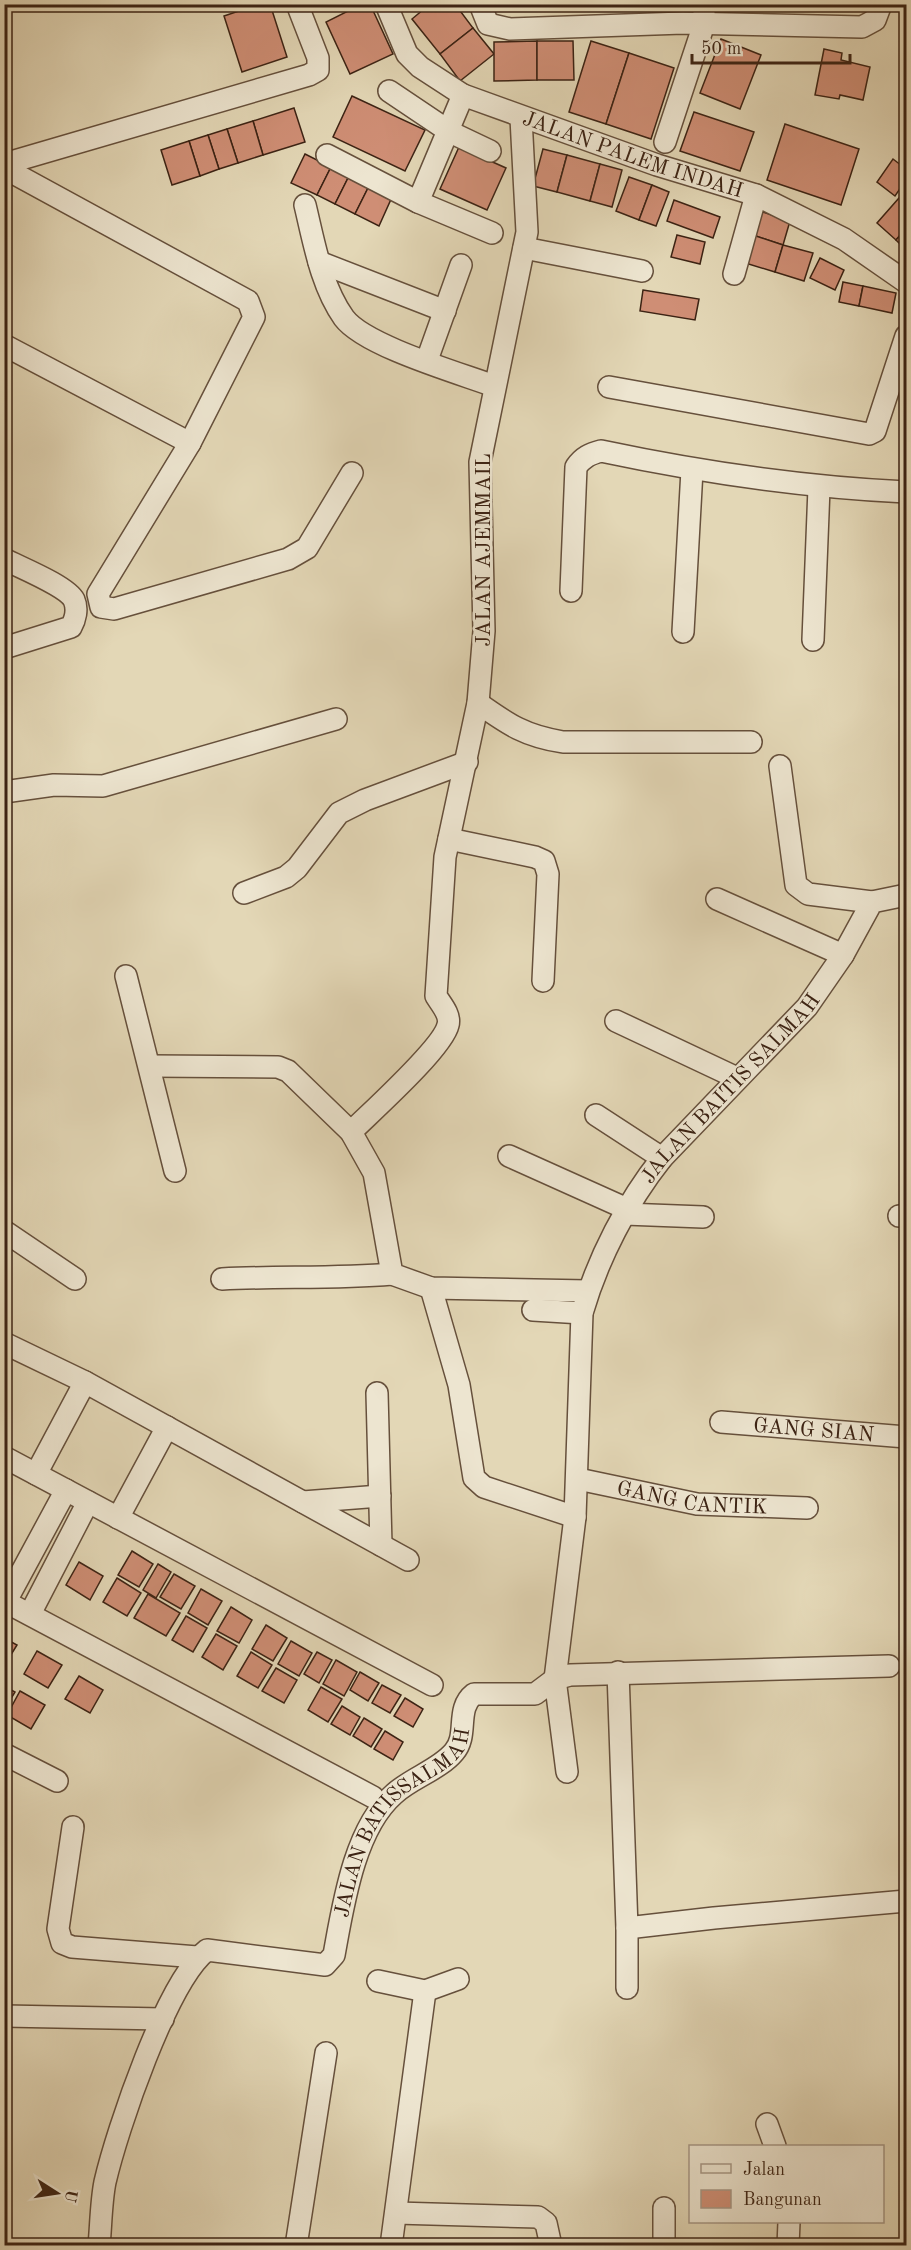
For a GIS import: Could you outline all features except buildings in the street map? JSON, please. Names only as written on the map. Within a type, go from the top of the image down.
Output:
[{"type":"street","points":[[4,166],[309,75],[318,70],[318,58],[297,4]]},
{"type":"street","name":"JALAN PALEM INDAH","points":[[386,4],[407,54],[420,68],[463,95],[521,118],[657,165],[756,195],[843,239],[906,282]]},
{"type":"street","points":[[480,4],[488,24],[510,29],[693,14],[862,27],[875,20],[880,4]]},
{"type":"street","points":[[665,142],[695,46],[693,14]]},
{"type":"street","points":[[390,91],[450,132],[490,151]]},
{"type":"street","points":[[418,202],[450,132],[463,95]]},
{"type":"street","name":"JALAN AJEMMAIL","points":[[351,1132],[426,1056],[448,1026],[448,1016],[436,996],[445,857],[478,703],[484,632],[480,462],[527,232],[521,118]]},
{"type":"street","points":[[327,155],[418,202],[492,233]]},
{"type":"street","points":[[4,166],[248,301],[254,317],[190,443],[98,594],[101,607],[114,609],[288,559],[307,548],[352,473]]},
{"type":"street","points":[[734,274],[756,195]]},
{"type":"street","points":[[305,205],[319,262],[345,319],[370,338],[494,386]]},
{"type":"street","points":[[524,248],[642,271]]},
{"type":"street","points":[[319,262],[445,311]]},
{"type":"street","points":[[427,360],[461,265]]},
{"type":"street","points":[[609,387],[869,434],[875,431],[906,336]]},
{"type":"street","points":[[4,345],[190,443]]},
{"type":"street","points":[[571,591],[576,467],[582,459],[601,451],[692,470],[819,488],[906,492]]},
{"type":"street","points":[[683,632],[692,470]]},
{"type":"street","points":[[813,640],[819,488]]},
{"type":"street","points":[[4,560],[66,592],[74,601],[76,619],[71,627],[4,648]]},
{"type":"street","points":[[478,703],[506,723],[533,737],[563,742],[751,742]]},
{"type":"street","points":[[4,792],[54,786],[102,786],[336,719]]},
{"type":"street","points":[[244,893],[286,877],[297,868],[339,813],[364,800],[467,762]]},
{"type":"street","points":[[780,766],[796,885],[808,894],[872,902],[906,895]]},
{"type":"street","points":[[449,839],[535,856],[544,861],[548,873],[543,981]]},
{"type":"street","points":[[717,899],[843,955]]},
{"type":"street","name":"JALAN BAITIS SALMAH","points":[[582,1313],[588,1291],[626,1211],[644,1180],[662,1158],[807,1006],[843,955],[872,902]]},
{"type":"street","points":[[126,976],[175,1171]]},
{"type":"street","points":[[616,1021],[737,1078]]},
{"type":"street","points":[[150,1066],[278,1067],[288,1071],[351,1132],[374,1173],[392,1274]]},
{"type":"street","points":[[596,1115],[662,1158]]},
{"type":"street","points":[[509,1156],[626,1211],[703,1217]]},
{"type":"street","points":[[4,1231],[75,1279]]},
{"type":"street","points":[[222,1279],[272,1276],[337,1279],[392,1274],[431,1288],[588,1291]]},
{"type":"street","points":[[431,1288],[459,1384],[474,1478],[484,1487],[575,1517]]},
{"type":"street","points":[[532,1310],[582,1313],[578,1479],[555,1679],[567,1772]]},
{"type":"street","points":[[4,1343],[85,1382],[408,1560]]},
{"type":"street","points":[[36,1474],[85,1382]]},
{"type":"street","points":[[377,1393],[381,1545]]},
{"type":"street","name":"GANG SIAN","points":[[721,1422],[906,1437]]},
{"type":"street","points":[[118,1518],[167,1427]]},
{"type":"street","points":[[4,1457],[432,1685]]},
{"type":"street","name":"GANG CANTIK","points":[[578,1479],[698,1504],[807,1508]]},
{"type":"street","points":[[66,1490],[5,1601],[373,1797]]},
{"type":"street","points":[[303,1502],[380,1496]]},
{"type":"street","points":[[30,1614],[88,1502]]},
{"type":"street","points":[[555,1679],[618,1672],[889,1666]]},
{"type":"street","points":[[618,1672],[627,1988]]},
{"type":"street","name":"JALAN BATISSALMAH","points":[[197,1957],[207,1950],[215,1949],[325,1965],[330,1962],[334,1955],[354,1863],[367,1833],[391,1796],[456,1751],[467,1699],[474,1694],[535,1694],[555,1679]]},
{"type":"street","points":[[4,1754],[57,1781]]},
{"type":"street","points":[[73,1827],[58,1929],[62,1943],[72,1947],[197,1957],[180,1982],[135,2085],[105,2183],[99,2246]]},
{"type":"street","points":[[627,1928],[906,1901]]},
{"type":"street","points":[[378,1981],[425,1991],[458,1979]]},
{"type":"street","points":[[390,2246],[425,1991]]},
{"type":"street","points":[[4,2016],[163,2019]]},
{"type":"street","points":[[296,2246],[326,2053]]},
{"type":"street","points":[[767,2124],[775,2145]]},
{"type":"street","points":[[664,2208],[664,2246]]},
{"type":"street","points":[[396,2213],[538,2217],[546,2223],[551,2246]]},
{"type":"street","points":[[788,2246],[789,2223]]}]
